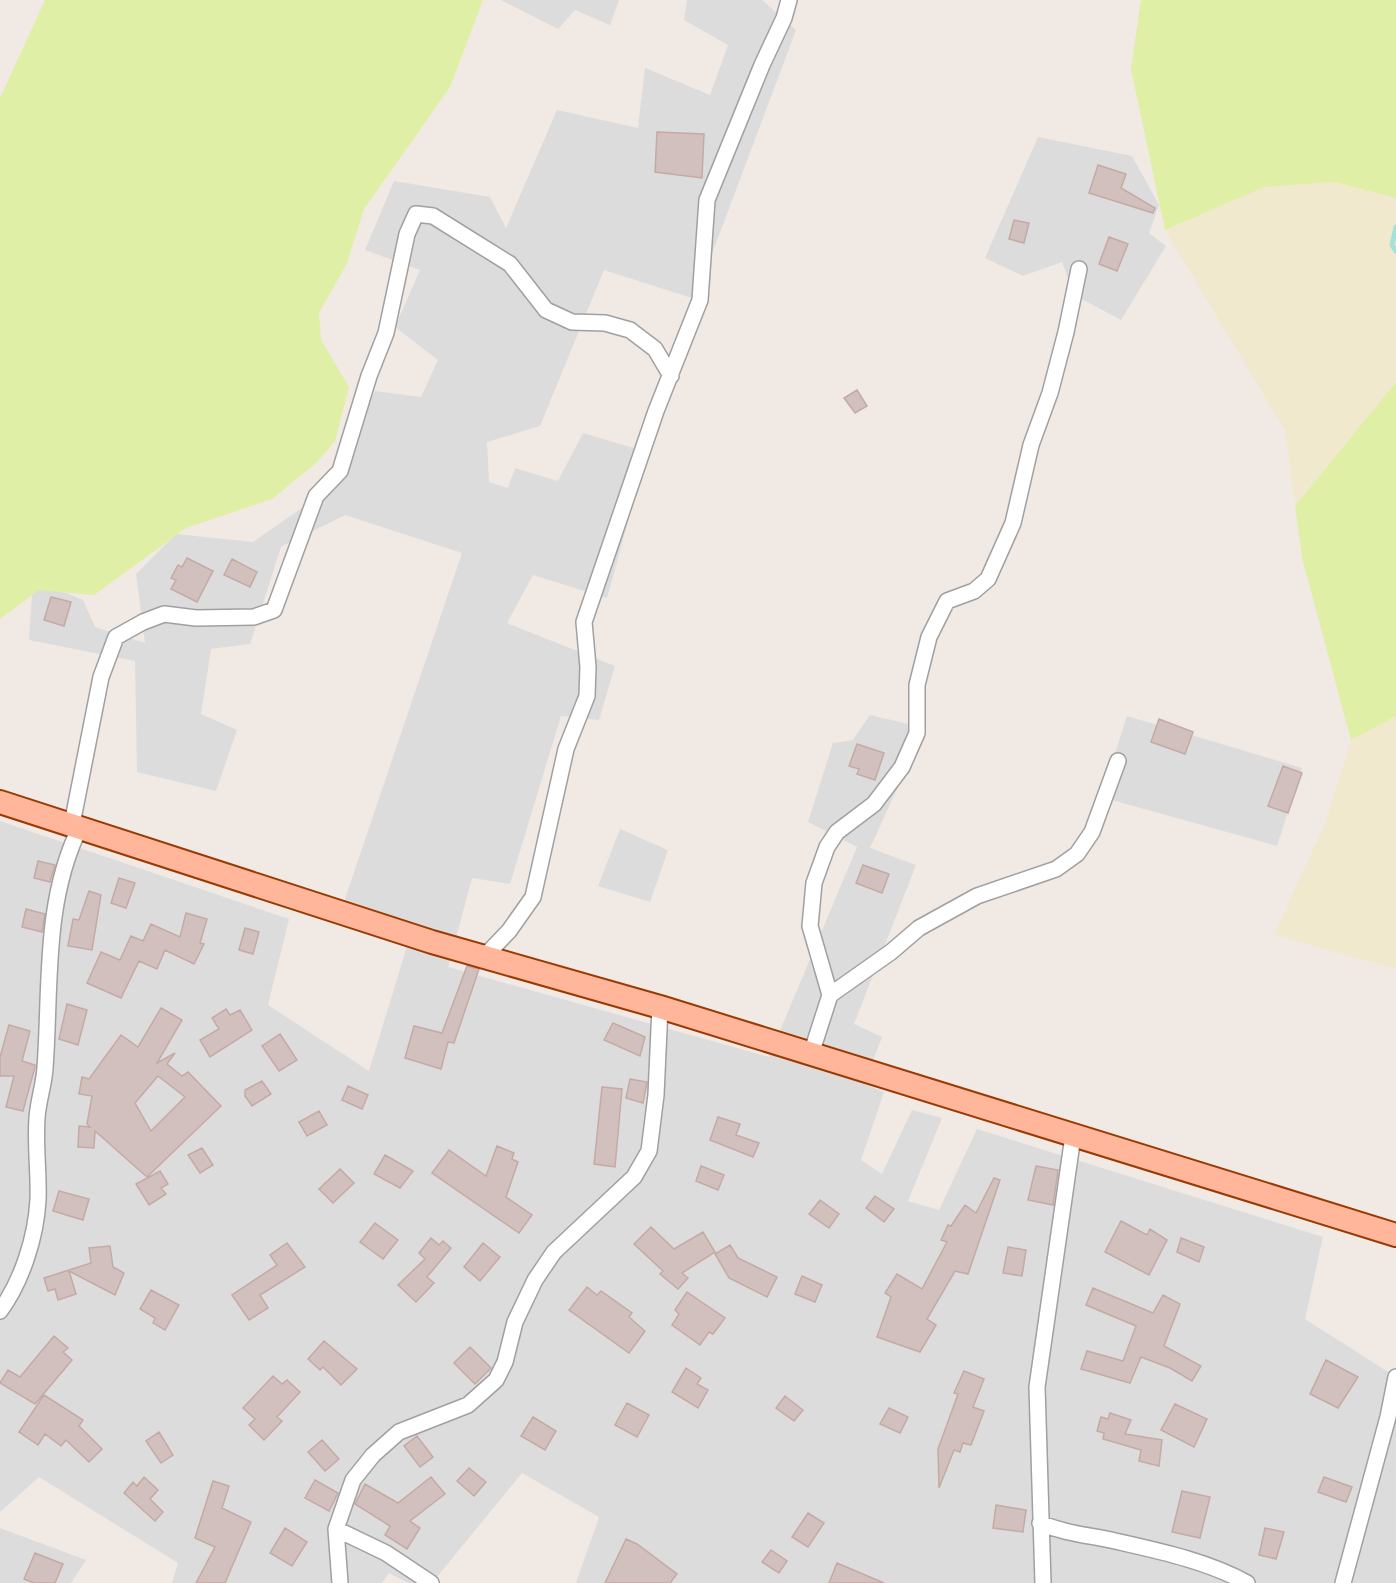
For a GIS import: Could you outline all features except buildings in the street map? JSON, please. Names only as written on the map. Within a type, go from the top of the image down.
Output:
[{"type":"main road","points":[[0,802],[484,957],[660,1007],[1396,1235]]},
{"type":"street","points":[[484,957],[509,931],[533,897],[566,749],[586,696],[588,667],[584,622],[656,411],[700,300],[707,200],[753,86],[784,18],[789,0]]},
{"type":"street","points":[[0,1311],[22,1269],[34,1230],[38,1201],[37,1118],[45,1070],[52,926],[65,857],[76,825],[100,677],[117,637],[143,622],[164,614],[196,618],[254,617],[274,609],[316,496],[340,471],[369,376],[386,333],[407,234],[416,214],[433,216],[510,264],[546,310],[572,322],[605,323],[630,330],[655,349],[671,376]]},
{"type":"street","points":[[811,1054],[830,995],[810,926],[814,883],[827,847],[837,832],[874,804],[902,768],[917,733],[917,685],[929,637],[947,601],[974,591],[988,579],[1013,523],[1032,445],[1066,332],[1080,269]]},
{"type":"street","points":[[830,995],[891,952],[919,928],[977,896],[1056,869],[1077,854],[1092,832],[1118,761]]},
{"type":"street","points":[[340,1583],[336,1529],[353,1480],[373,1455],[399,1432],[468,1405],[496,1380],[505,1362],[515,1322],[535,1280],[554,1252],[634,1178],[648,1151],[651,1132],[660,1048],[660,1007]]},
{"type":"street","points":[[1043,1583],[1037,1387],[1073,1136]]},
{"type":"street","points":[[1343,1583],[1388,1417],[1396,1377]]},
{"type":"street","points":[[1040,1523],[1066,1534],[1113,1540],[1222,1570],[1247,1583]]},
{"type":"street","points":[[336,1529],[386,1553],[431,1583]]},
{"type":"shaded area","points":[[501,0],[619,0],[610,25],[575,10],[558,29]]},
{"type":"shaded area","points":[[687,0],[762,0],[796,30],[695,299],[604,270],[540,426],[487,442],[489,482],[508,488],[515,468],[558,481],[583,433],[647,452],[607,598],[533,575],[507,623],[615,666],[599,720],[561,716],[510,884],[472,878],[448,967],[769,1057],[857,847],[808,822],[833,743],[853,740],[870,715],[925,728],[870,848],[916,865],[854,1024],[882,1037],[864,1084],[884,1092],[861,1160],[882,1174],[912,1110],[942,1118],[908,1201],[939,1210],[977,1129],[1323,1237],[1305,1319],[1396,1377],[1396,1583],[576,1583],[599,1517],[522,1473],[432,1583],[408,1583],[389,1573],[382,1583],[172,1583],[178,1563],[39,1477],[0,1512],[0,821],[289,919],[268,1005],[369,1071],[414,923],[344,902],[462,553],[345,515],[281,547],[250,644],[211,649],[201,714],[237,730],[216,791],[137,772],[135,661],[29,640],[33,579],[83,600],[95,627],[145,643],[136,574],[176,534],[253,542],[332,487],[375,391],[421,397],[438,360],[395,327],[420,270],[365,250],[394,181],[490,197],[506,228],[557,110],[638,128],[645,68],[710,95],[728,45],[684,20]]},
{"type":"shaded area","points":[[1038,137],[1132,156],[1159,205],[1149,233],[1166,246],[1121,320],[1074,295],[1062,262],[1023,276],[985,258]]},
{"type":"shaded area","points":[[1334,182],[1396,198],[1396,382],[1295,506],[1285,430],[1165,230],[1264,187]]},
{"type":"shaded area","points":[[1127,716],[1302,768],[1277,846],[1101,797]]},
{"type":"shaded area","points":[[1396,716],[1396,969],[1274,935],[1326,821],[1351,740]]},
{"type":"shaded area","points":[[620,829],[668,850],[650,902],[598,886]]},
{"type":"shaded area","points":[[0,1528],[86,1560],[71,1583],[0,1583]]},
{"type":"green space","points":[[45,0],[483,0],[450,87],[364,209],[347,263],[319,313],[321,340],[349,387],[335,441],[316,463],[272,499],[186,528],[94,595],[39,590],[0,619],[0,98]]},
{"type":"green space","points":[[1141,0],[1396,0],[1396,198],[1334,182],[1264,187],[1165,230],[1131,69]]},
{"type":"green space","points":[[1396,382],[1396,716],[1351,740],[1302,558],[1295,506]]},
{"type":"waterway","points":[[1396,227],[1392,245],[1396,251]]}]
